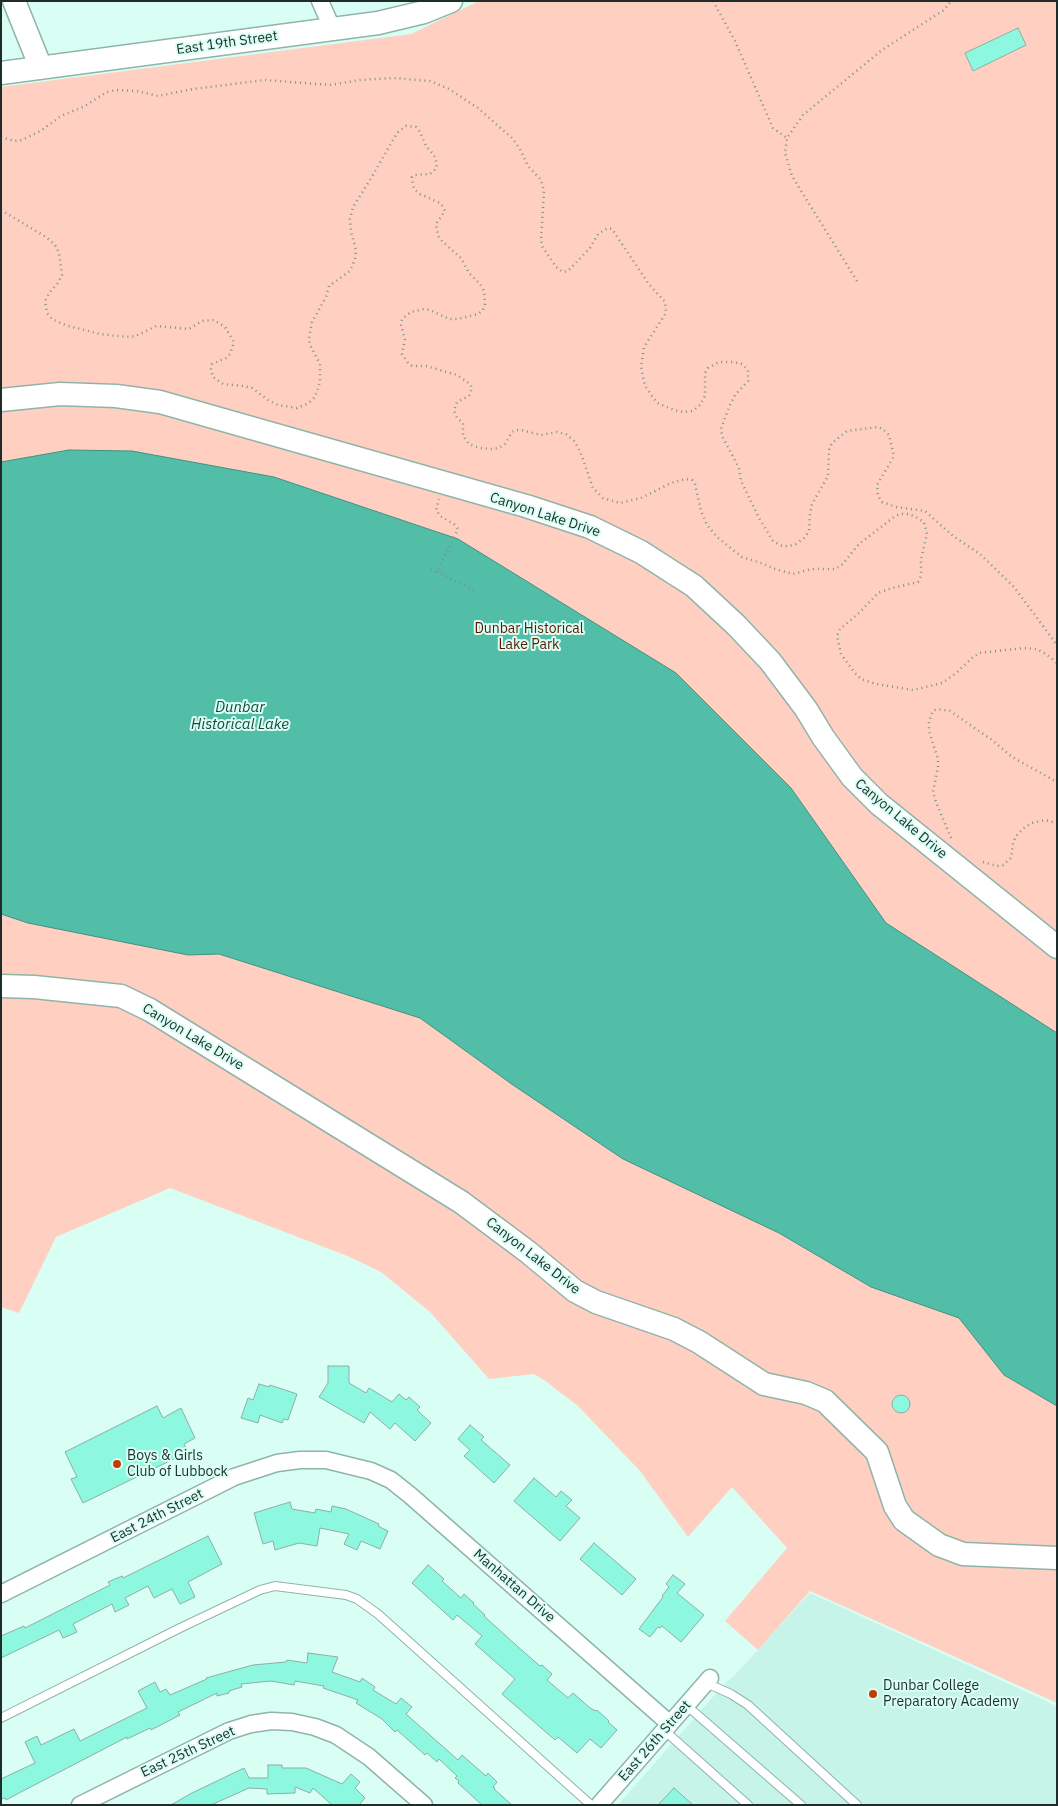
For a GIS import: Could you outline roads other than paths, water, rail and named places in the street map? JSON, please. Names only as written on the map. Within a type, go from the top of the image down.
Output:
[{"type":"street","points":[[14,1],[42,68]]},
{"type":"street","points":[[320,1],[332,28]]},
{"type":"street","name":"East 19th Street","points":[[1,73],[399,18],[424,12],[451,1]]},
{"type":"street","name":"Canyon Lake Drive","points":[[1,400],[60,394],[116,396],[160,402],[526,506],[590,527],[641,552],[694,586],[770,661],[806,709],[823,737],[852,777],[880,804],[1057,946]]},
{"type":"street","name":"Canyon Lake Drive","points":[[1,986],[121,996],[150,1010],[461,1202],[528,1252],[575,1291],[596,1302],[674,1329],[699,1342],[764,1384],[806,1393],[825,1401],[877,1452],[895,1506],[904,1520],[939,1545],[963,1554],[1057,1558]]},
{"type":"street","name":"East 24th Street","points":[[1,1594],[234,1477],[277,1463],[300,1460],[326,1460],[348,1465]]},
{"type":"street","name":"Manhattan Drive","points":[[348,1465],[371,1471],[391,1480],[411,1496],[667,1727]]},
{"type":"street","name":"East 26th Street","points":[[599,1805],[708,1680]]},
{"type":"street","name":"East 25th Street","points":[[80,1805],[229,1731],[251,1724],[271,1721],[315,1726],[336,1735],[369,1757],[424,1805]]},
{"type":"lane","points":[[1,1718],[260,1590],[274,1586],[346,1595],[357,1598],[378,1614],[591,1805]]},
{"type":"lane","points":[[708,1680],[748,1705],[857,1805]]},
{"type":"lane","points":[[686,1705],[801,1805]]},
{"type":"lane","points":[[667,1727],[748,1805]]},
{"type":"water","name":"Dunbar Historical Lake","points":[[69,450],[132,451],[274,477],[458,539],[676,673],[791,788],[886,923],[1057,1033],[1057,1406],[1004,1375],[959,1318],[871,1287],[779,1233],[623,1159],[513,1085],[420,1018],[219,954],[188,955],[28,923],[1,914],[1,462]]},
{"type":"place","name":"Boys & Girls Club of Lubbock","points":[[117,1464]]},
{"type":"place","name":"Dunbar College Preparatory Academy","points":[[873,1694]]},
{"type":"park label","name":"Dunbar Historical Lake Park","points":[[529,638]]}]
